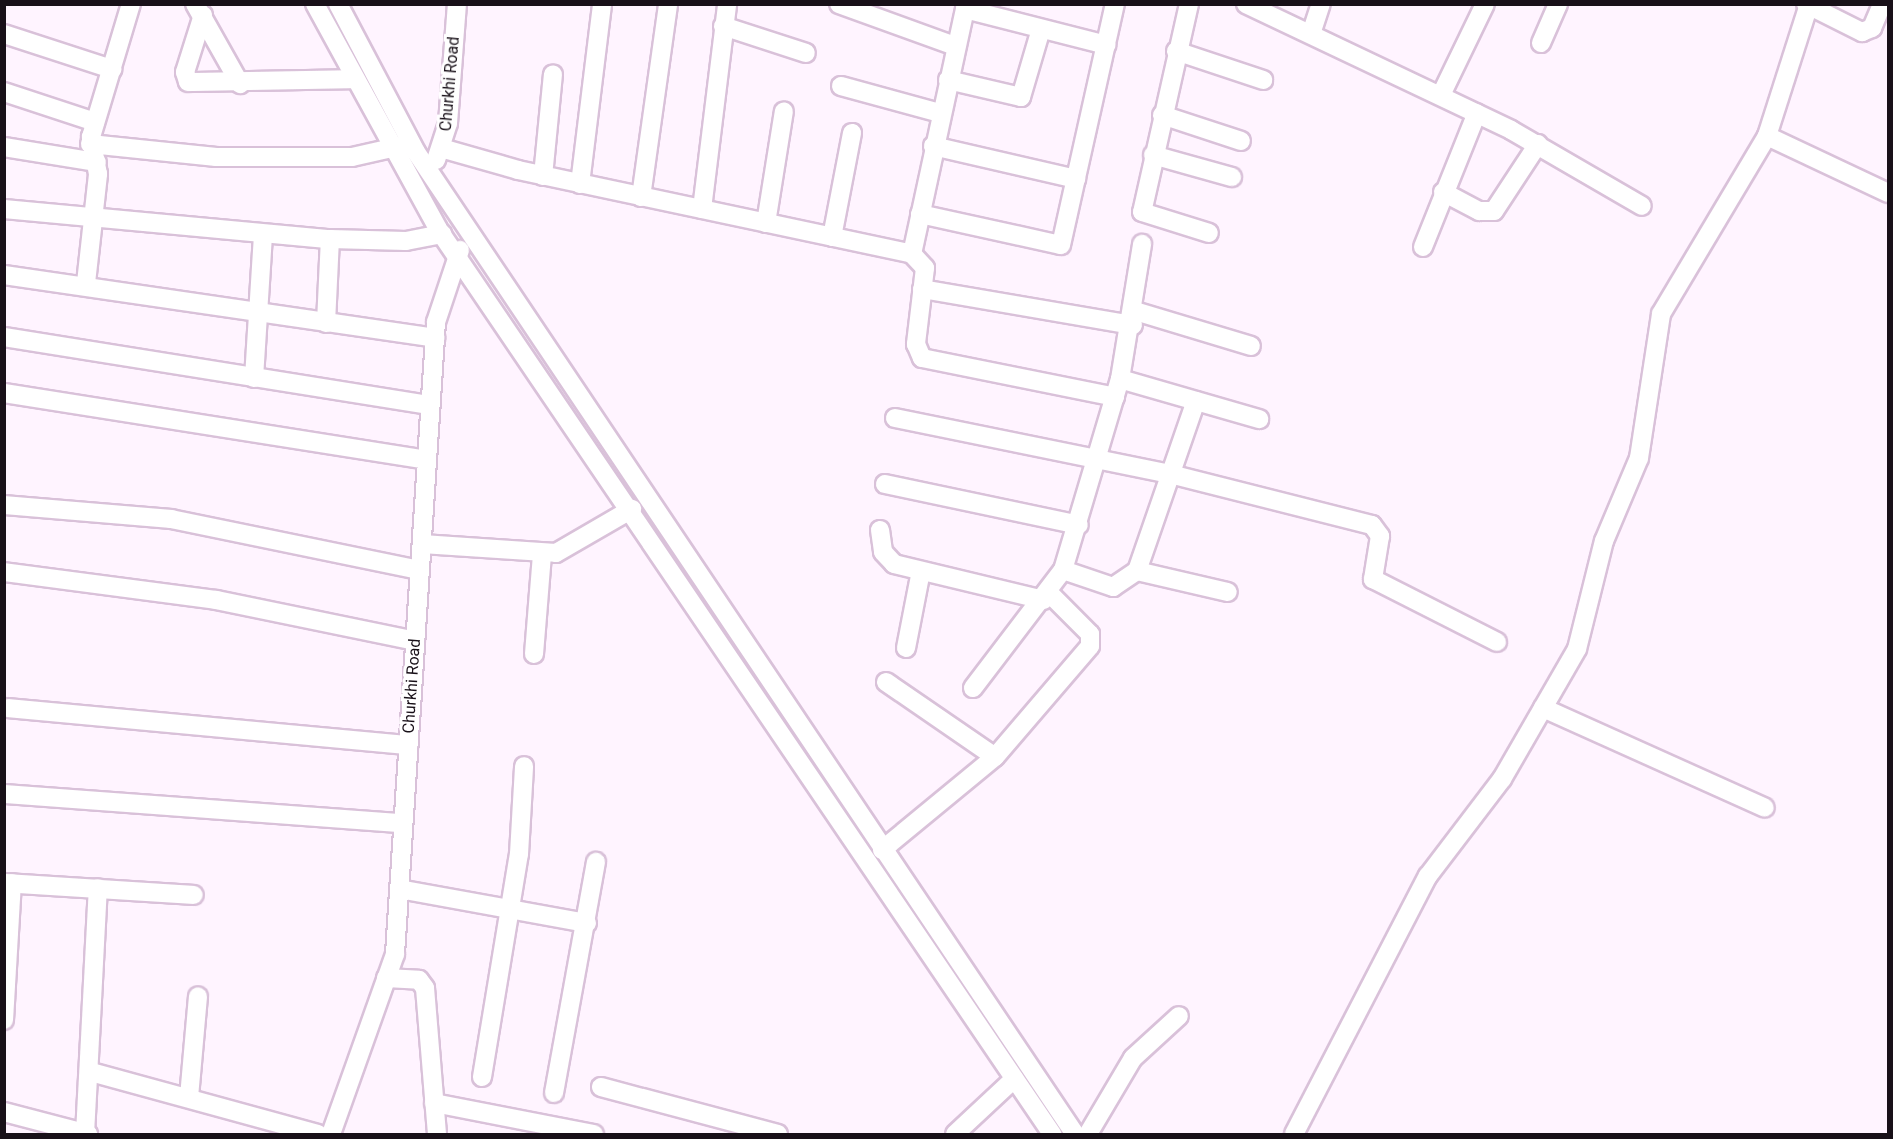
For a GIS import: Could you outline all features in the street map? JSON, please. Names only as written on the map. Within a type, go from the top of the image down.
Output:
[{"type":"street","points":[[315,4],[390,150],[456,256],[632,509],[1014,1079],[1044,1131]]},
{"type":"street","points":[[338,4],[410,142],[429,172],[882,850],[1075,1134]]},
{"type":"street","name":"Churkhi Road","points":[[414,190],[429,172],[441,148],[457,4]]},
{"type":"street","points":[[580,184],[602,4]]},
{"type":"street","points":[[641,197],[668,4]]},
{"type":"street","points":[[702,209],[727,4]]},
{"type":"street","points":[[839,4],[955,46]]},
{"type":"street","points":[[920,214],[1055,246],[1063,240],[1115,4]]},
{"type":"street","points":[[1189,4],[1176,51],[1142,212],[1209,233]]},
{"type":"street","points":[[1311,31],[1321,4]]},
{"type":"street","points":[[1441,95],[1485,4]]},
{"type":"street","points":[[1540,43],[1558,4]]},
{"type":"street","points":[[1294,1134],[1428,876],[1502,779],[1587,626],[1604,541],[1639,458],[1661,314],[1767,136],[1808,5],[1867,32],[1882,4]]},
{"type":"street","points":[[86,284],[94,220],[97,162],[90,144],[112,69],[125,6]]},
{"type":"street","points":[[1254,6],[1311,31],[1538,144],[1642,206]]},
{"type":"street","points":[[912,254],[940,113],[966,7],[1106,45]]},
{"type":"street","points":[[199,10],[185,77],[196,83],[240,84],[353,79]]},
{"type":"street","points":[[199,10],[240,84]]},
{"type":"street","points":[[723,26],[806,53]]},
{"type":"street","points":[[948,80],[1021,97],[1041,29]]},
{"type":"street","points":[[4,34],[112,69]]},
{"type":"street","points":[[1176,51],[1263,80]]},
{"type":"street","points":[[543,176],[553,74]]},
{"type":"street","points":[[841,86],[940,113]]},
{"type":"street","points":[[4,92],[95,122]]},
{"type":"street","points":[[766,223],[784,111]]},
{"type":"street","points":[[1423,247],[1443,192],[1477,113]]},
{"type":"street","points":[[1162,115],[1241,141]]},
{"type":"street","points":[[832,237],[852,133]]},
{"type":"street","points":[[1767,136],[1888,193]]},
{"type":"street","points":[[90,144],[216,157],[352,157],[390,150],[410,142]]},
{"type":"street","points":[[1443,192],[1479,211],[1494,211],[1538,144]]},
{"type":"street","points":[[933,146],[1076,179]]},
{"type":"street","points":[[4,147],[97,162]]},
{"type":"street","points":[[441,148],[543,176],[912,254],[923,262],[916,344],[922,358],[1196,401],[1259,419]]},
{"type":"street","points":[[1153,155],[1232,177]]},
{"type":"street","points":[[4,209],[94,220],[330,239],[406,241],[442,234]]},
{"type":"street","name":"Churkhi Road","points":[[331,1134],[395,954],[435,338],[440,301],[456,256],[470,234]]},
{"type":"street","points":[[254,378],[263,235]]},
{"type":"street","points":[[326,323],[330,239]]},
{"type":"street","points":[[973,688],[1047,596],[1063,570],[1100,460],[1118,388],[1134,318],[1142,244]]},
{"type":"street","points":[[4,275],[86,284],[259,313],[435,338]]},
{"type":"street","points":[[922,289],[1134,318],[1251,346]]},
{"type":"street","points":[[4,337],[430,405]]},
{"type":"street","points":[[4,393],[427,460]]},
{"type":"street","points":[[1063,570],[1113,587],[1137,571],[1174,475],[1196,401]]},
{"type":"street","points":[[895,418],[1174,475],[1372,525],[1380,536],[1373,579],[1497,642]]},
{"type":"street","points":[[885,484],[1079,525]]},
{"type":"street","points":[[4,506],[171,519],[420,570]]},
{"type":"street","points":[[422,544],[542,554],[572,547],[632,509]]},
{"type":"street","points":[[880,530],[887,559],[921,571],[1047,596],[1092,639],[1035,716],[995,758],[882,850]]},
{"type":"street","points":[[534,654],[542,554]]},
{"type":"street","points":[[906,648],[921,571]]},
{"type":"street","points":[[1137,571],[1228,592]]},
{"type":"street","points":[[4,572],[216,600],[415,640]]},
{"type":"street","points":[[886,682],[995,758]]},
{"type":"street","points":[[8,708],[408,746]]},
{"type":"street","points":[[1543,708],[1766,808]]},
{"type":"street","points":[[483,1077],[511,909],[524,766]]},
{"type":"street","points":[[4,794],[403,823]]},
{"type":"street","points":[[554,1093],[587,923],[596,862]]},
{"type":"street","points":[[4,1020],[8,883],[194,895]]},
{"type":"street","points":[[4,1112],[48,1129],[86,1134],[91,1072],[98,888]]},
{"type":"street","points":[[399,889],[587,923]]},
{"type":"street","points":[[386,978],[419,980],[425,988],[437,1134]]},
{"type":"street","points":[[189,1097],[198,996]]},
{"type":"street","points":[[1088,1134],[1133,1058],[1179,1016]]},
{"type":"street","points":[[91,1072],[318,1134]]},
{"type":"street","points":[[955,1134],[1014,1079]]},
{"type":"street","points":[[601,1087],[778,1134]]},
{"type":"street","points":[[434,1103],[594,1134]]}]
